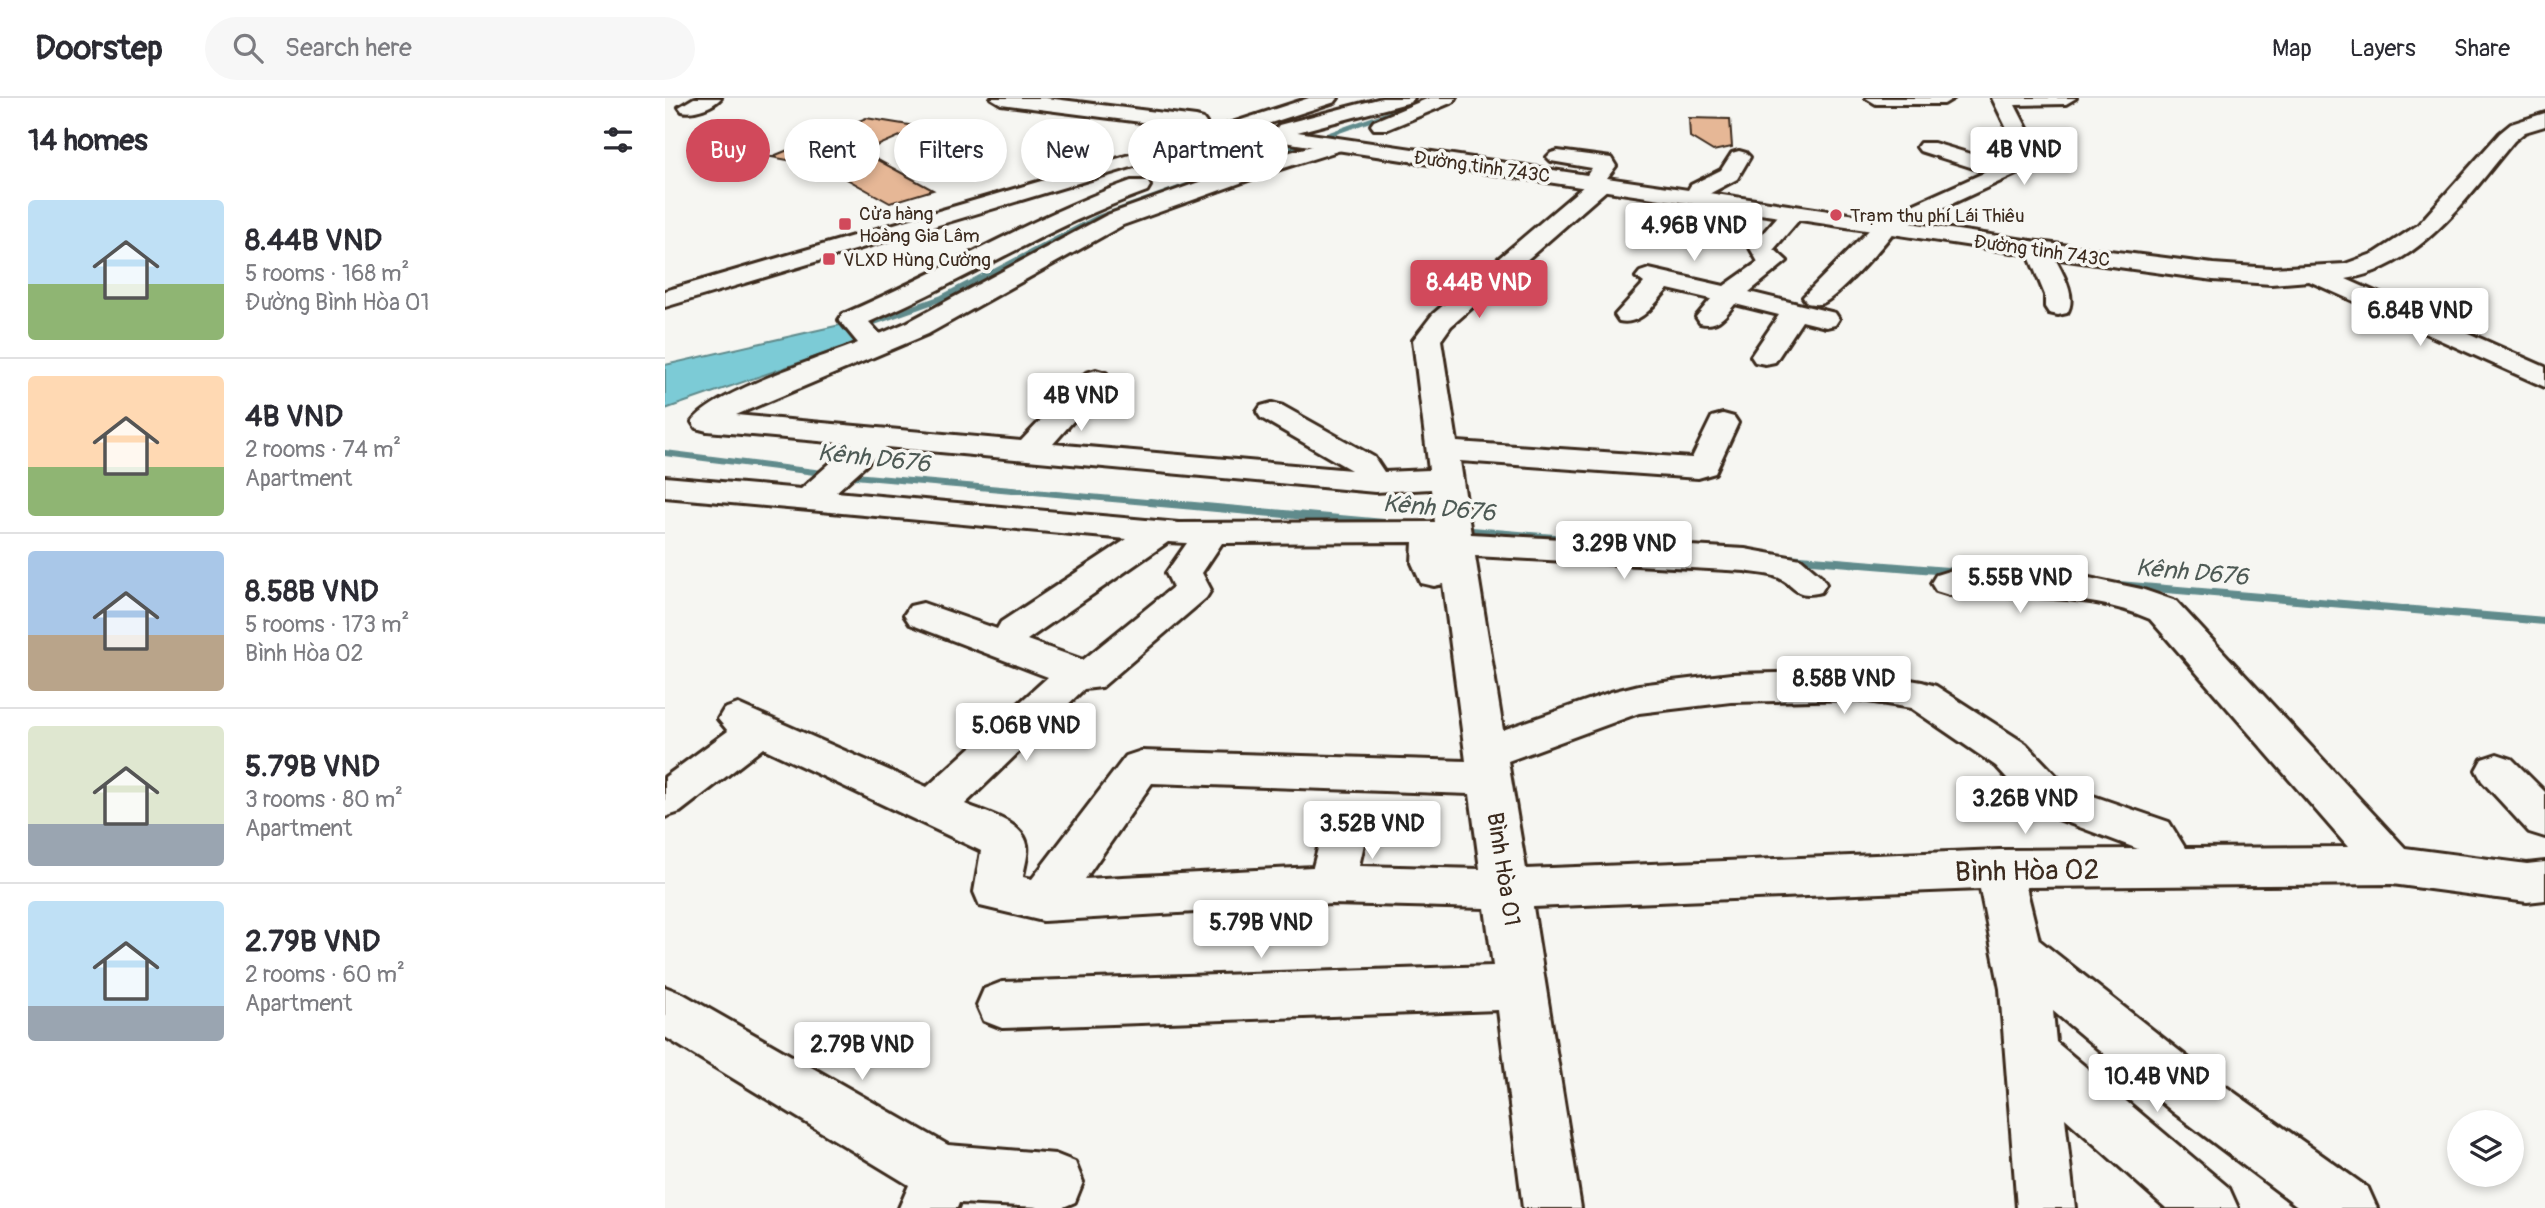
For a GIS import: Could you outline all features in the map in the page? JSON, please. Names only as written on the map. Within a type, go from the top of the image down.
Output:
[{"type":"main road","points":[[689,107],[711,98]]},
{"type":"main road","points":[[1001,98],[1155,119]]},
{"type":"main road","points":[[1042,98],[1165,119]]},
{"type":"main road","points":[[1276,119],[1328,98]]},
{"type":"main road","points":[[1286,119],[1404,98]]},
{"type":"main road","points":[[1446,98],[1344,142],[1263,167],[1115,220],[950,312],[877,346],[731,404],[708,422],[869,445],[1029,451],[1375,482],[1450,510],[1710,569],[1789,567],[1808,584]]},
{"type":"main road","points":[[1876,98],[1944,98]]},
{"type":"main road","points":[[1765,356],[1891,224],[2035,158],[2036,152],[2022,139],[2003,99],[2066,98]]},
{"type":"main road","points":[[2483,131],[2493,122],[2515,114],[2545,109]]},
{"type":"main road","name":"Đường tỉnh 743C","points":[[1602,178],[1792,214],[2183,257],[2279,256],[2348,271],[2384,258],[2426,230],[2507,137],[2518,128],[2545,119]]},
{"type":"main road","name":"Đường tỉnh 743C","points":[[1288,127],[1344,142],[1699,190],[2038,249],[2213,272],[2310,264]]},
{"type":"main road","points":[[1927,147],[2007,172]]},
{"type":"main road","points":[[665,283],[1128,149]]},
{"type":"main road","points":[[665,299],[1025,193],[1128,155]]},
{"type":"main road","points":[[1558,157],[1603,163],[1605,166],[1602,178]]},
{"type":"main road","points":[[1699,190],[1728,174],[1739,157]]},
{"type":"main road","name":"Bình Hòa 01","points":[[1552,1208],[1509,889],[1487,765],[1427,340],[1442,320],[1602,178]]},
{"type":"main road","points":[[877,346],[852,320],[887,306],[1072,210],[1152,182]]},
{"type":"main road","points":[[1025,193],[1072,210],[1115,220]]},
{"type":"main road","points":[[1709,317],[1729,295],[1775,261],[1765,256],[1762,248],[1768,237],[1792,214]]},
{"type":"main road","points":[[2038,249],[2058,295],[2058,307]]},
{"type":"main road","points":[[2310,264],[2545,378]]},
{"type":"main road","points":[[1628,315],[1655,278],[1729,295],[1812,309]]},
{"type":"main road","points":[[1029,451],[1095,379]]},
{"type":"main road","points":[[1272,412],[1363,464],[1375,482]]},
{"type":"main road","points":[[1450,510],[1704,466],[1723,423]]},
{"type":"main road","points":[[809,499],[869,445]]},
{"type":"main road","points":[[665,486],[1162,531],[1430,531],[1430,563],[1434,575],[1450,510]]},
{"type":"main road","points":[[1014,631],[1162,531]]},
{"type":"main road","points":[[923,615],[1088,677],[1193,590],[1184,573],[1212,533]]},
{"type":"main road","points":[[1949,583],[2093,591],[2144,599],[2164,610],[2392,865]]},
{"type":"main road","points":[[665,800],[749,724],[932,808],[1077,673]]},
{"type":"main road","points":[[1043,901],[1141,767],[1487,765],[1611,706],[1639,699],[1731,688],[1856,685],[1922,696],[2011,755],[2052,799],[2153,835],[2172,867]]},
{"type":"main road","points":[[2497,770],[2545,820]]},
{"type":"main road","name":"Bình Hòa 02","points":[[932,808],[995,837],[1005,845],[997,892],[1043,901],[1332,885],[1509,889],[1999,869],[2392,865],[2527,883],[2545,880]]},
{"type":"main road","points":[[1332,885],[1347,822]]},
{"type":"main road","points":[[1999,869],[2019,953],[2046,1208]]},
{"type":"main road","points":[[2019,953],[2192,1094],[2348,1208]]},
{"type":"main road","points":[[1002,1004],[1522,986]]},
{"type":"main road","points":[[665,1010],[935,1191],[1055,1182]]},
{"type":"main road","points":[[2031,1054],[2209,1208]]},
{"type":"water","points":[[853,322],[873,337],[665,409],[665,365]]},
{"type":"building","points":[[1689,118],[1730,119],[1732,147],[1713,151],[1690,137]]},
{"type":"building","points":[[880,120],[894,123],[894,139],[880,145]]},
{"type":"building","points":[[784,152],[784,159],[771,157]]},
{"type":"building","points":[[880,161],[894,169],[894,182],[918,182],[933,190],[890,203],[852,182],[880,182]]},
{"type":"waterway","points":[[989,274],[1098,217],[1431,98]]},
{"type":"waterway","points":[[863,326],[942,298],[992,272]]},
{"type":"waterway","name":"Kênh D676","points":[[665,453],[830,474]]},
{"type":"waterway","name":"Kênh D676","points":[[843,475],[1169,504]]},
{"type":"waterway","name":"Kênh D676","points":[[1150,502],[1384,523]]},
{"type":"waterway","name":"Kênh D676","points":[[1460,530],[1590,541]]},
{"type":"waterway","name":"Kênh D676","points":[[1788,558],[1960,572]]},
{"type":"waterway","name":"Kênh D676","points":[[2119,585],[2545,621]]},
{"type":"place","name":"Trạm thu phí Lái Thiêu","points":[[1836,215]]},
{"type":"place","name":"Cửa hàng Hoàng Gia Lâm","points":[[845,224]]},
{"type":"place","name":"VLXD Hùng Cường","points":[[829,259]]}]
